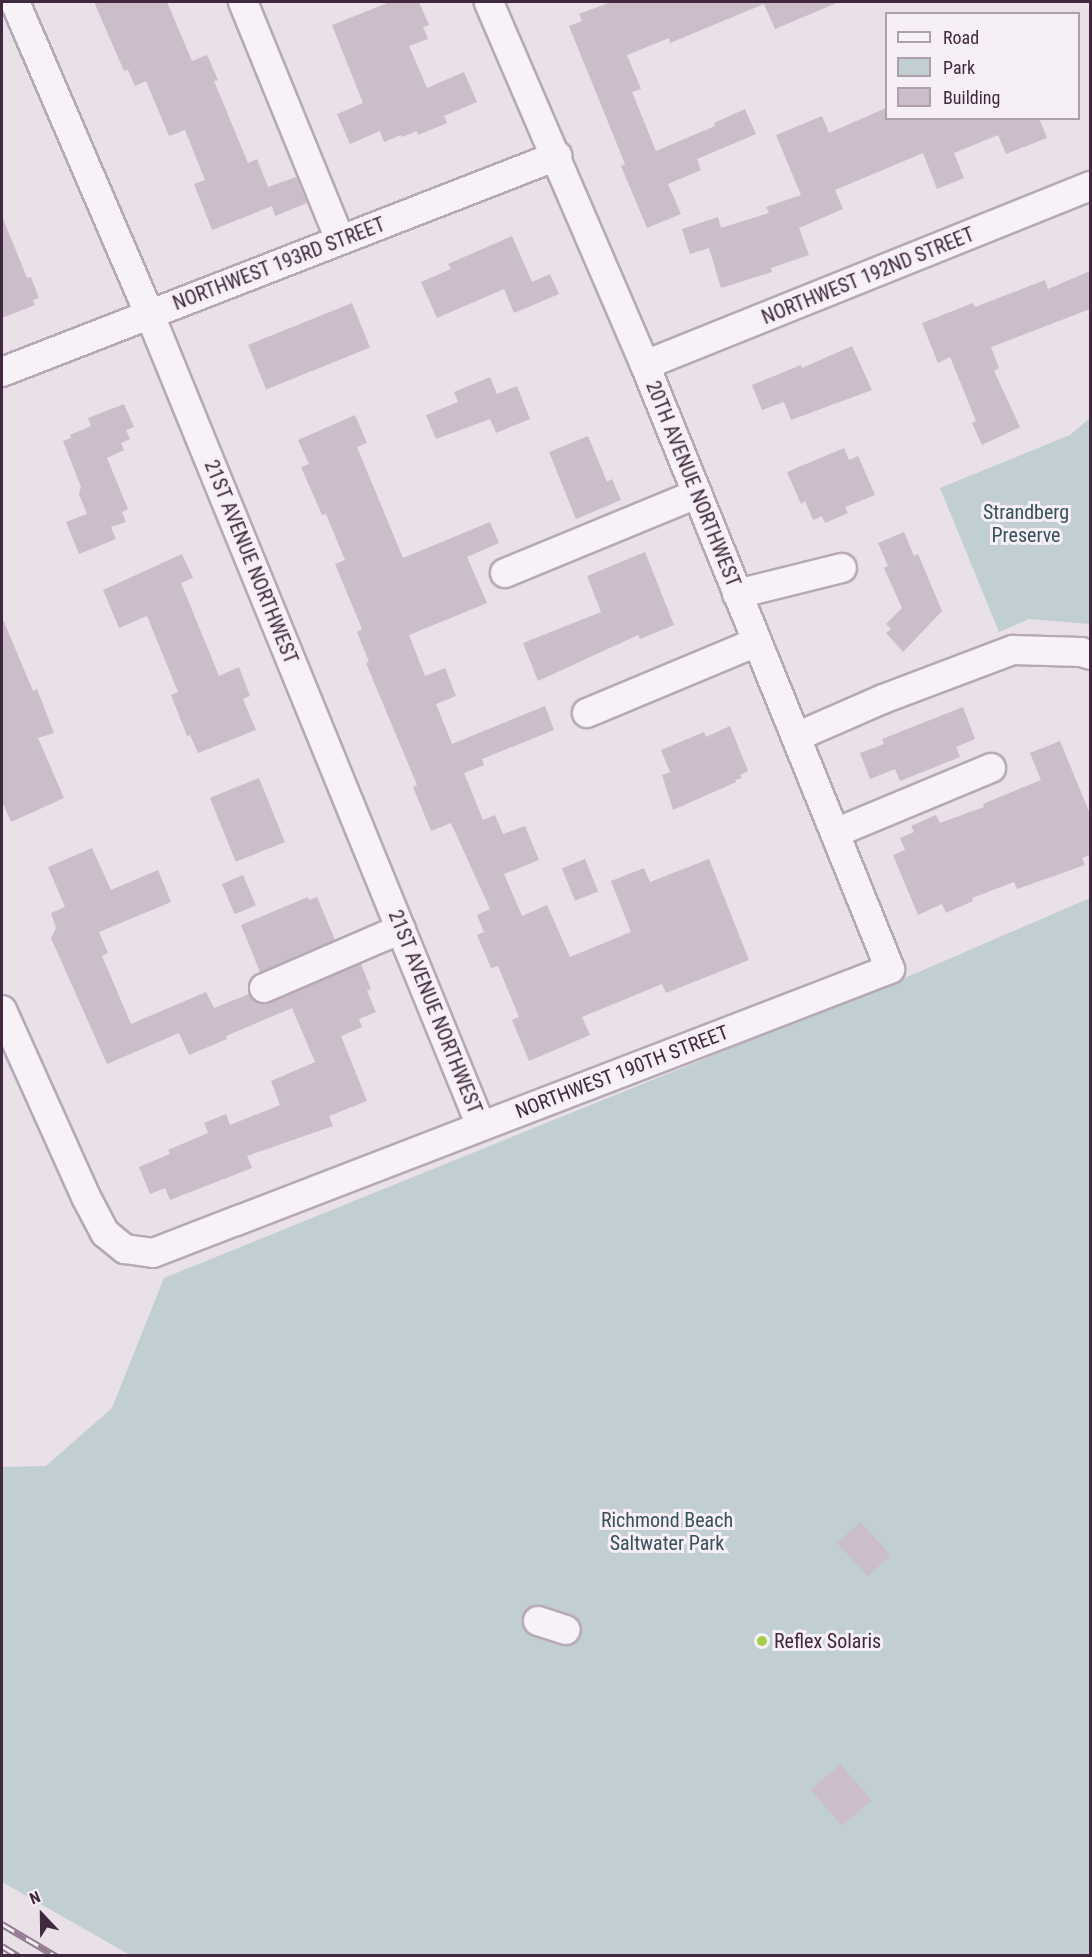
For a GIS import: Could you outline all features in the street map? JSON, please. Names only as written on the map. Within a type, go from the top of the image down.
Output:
[{"type":"street","name":"21ST AVENUE NORTHWEST","points":[[15,2],[150,315],[481,1126]]},
{"type":"street","points":[[243,2],[340,240]]},
{"type":"street","name":"20TH AVENUE NORTHWEST","points":[[489,2],[645,365],[890,969]]},
{"type":"street","name":"NORTHWEST 193RD STREET","points":[[2,372],[557,156]]},
{"type":"street","name":"NORTHWEST 192ND STREET","points":[[645,365],[1090,186]]},
{"type":"street","points":[[505,573],[697,494]]},
{"type":"street","points":[[737,594],[842,567]]},
{"type":"street","points":[[587,713],[757,642]]},
{"type":"street","points":[[796,737],[883,699],[1012,650],[1030,649],[1090,655]]},
{"type":"street","points":[[835,833],[991,768]]},
{"type":"street","points":[[264,988],[401,929]]},
{"type":"street","name":"NORTHWEST 190TH STREET","points":[[2,1010],[86,1197],[105,1233],[125,1249],[153,1252],[890,969]]},
{"type":"street","points":[[538,1621],[566,1630]]},
{"type":"green space","name":"Strandberg Preserve","points":[[1090,418],[1090,624],[1029,619],[999,632],[940,488],[1070,435]]},
{"type":"green space","name":"Richmond Beach Saltwater Park","points":[[1090,898],[1090,1955],[130,1955],[2,1882],[2,1467],[46,1466],[112,1408],[164,1278],[921,971]]},
{"type":"building","points":[[94,2],[167,2],[192,61],[207,55],[218,80],[214,81],[248,163],[257,159],[268,187],[296,177],[307,203],[275,216],[272,206],[212,230],[194,184],[205,180],[185,130],[169,136],[146,81],[135,86],[128,70],[124,71]]},
{"type":"building","points":[[390,2],[419,2],[429,25],[423,27],[428,39],[409,46],[427,88],[464,72],[477,102],[444,116],[447,123],[418,135],[417,131],[384,142],[380,131],[350,144],[337,114],[363,103],[332,25]]},
{"type":"building","points":[[611,2],[839,2],[775,29],[764,4],[670,43],[669,38],[627,55],[641,89],[632,92],[656,151],[715,126],[714,123],[745,109],[756,134],[697,159],[701,170],[668,184],[681,214],[647,228],[621,166],[625,164],[569,26],[582,21],[579,14]]},
{"type":"building","points":[[885,108],[885,120],[1040,120],[1047,138],[1006,154],[998,135],[954,153],[964,178],[937,189],[923,153],[835,190],[843,209],[799,228],[809,255],[771,268],[772,272],[721,288],[709,248],[690,254],[682,229],[718,217],[721,228],[769,213],[766,207],[801,195],[776,135],[822,116],[829,133]]},
{"type":"building","points":[[2,216],[27,278],[31,277],[39,298],[33,300],[35,305],[2,318]]},
{"type":"building","points":[[512,236],[532,282],[550,274],[559,294],[514,313],[504,289],[437,318],[421,282],[451,269],[448,264]]},
{"type":"building","points":[[1090,271],[1090,309],[991,347],[999,368],[994,371],[1020,427],[982,445],[972,423],[976,421],[950,357],[938,363],[922,323],[973,303],[975,307],[1045,280],[1048,289]]},
{"type":"building","points":[[352,303],[370,348],[266,389],[248,345]]},
{"type":"building","points":[[852,346],[872,390],[791,420],[784,402],[762,410],[752,385],[801,365],[802,368]]},
{"type":"building","points":[[490,377],[497,394],[517,386],[530,419],[496,433],[490,419],[436,439],[426,415],[458,402],[454,392]]},
{"type":"building","points":[[124,404],[134,427],[126,430],[130,439],[121,443],[124,450],[107,458],[128,509],[122,512],[126,522],[111,527],[116,539],[79,554],[66,522],[87,514],[79,494],[81,487],[63,441],[71,438],[70,435],[91,426],[88,418]]},
{"type":"building","points":[[355,415],[367,443],[357,447],[403,558],[490,522],[499,543],[467,557],[487,603],[409,635],[425,676],[445,668],[456,696],[436,704],[452,744],[545,706],[554,730],[482,759],[484,765],[464,773],[483,820],[495,815],[503,834],[525,826],[539,860],[504,874],[522,916],[547,905],[570,957],[631,932],[611,881],[644,868],[650,882],[709,859],[749,960],[666,993],[662,984],[582,1017],[590,1035],[529,1061],[512,1020],[519,1017],[498,966],[491,968],[477,935],[484,932],[477,915],[490,909],[451,823],[431,831],[413,787],[417,785],[366,663],[369,662],[357,632],[362,629],[335,564],[345,560],[326,514],[322,515],[301,467],[309,464],[298,440]]},
{"type":"building","points":[[588,436],[607,482],[612,479],[621,500],[576,519],[549,452]]},
{"type":"building","points":[[844,448],[849,460],[858,456],[875,495],[845,507],[848,513],[825,523],[822,516],[813,520],[805,501],[801,504],[787,472]]},
{"type":"building","points":[[904,532],[914,556],[918,554],[942,611],[903,652],[886,633],[891,629],[886,624],[902,608],[884,568],[888,566],[878,543]]},
{"type":"building","points":[[645,552],[674,625],[640,639],[638,635],[538,681],[523,643],[601,612],[587,576]]},
{"type":"building","points":[[182,554],[193,578],[181,583],[219,676],[239,667],[250,696],[243,699],[256,730],[198,753],[190,735],[187,736],[171,695],[178,692],[147,616],[119,628],[103,590]]},
{"type":"building","points":[[2,617],[33,691],[37,689],[54,733],[38,738],[64,798],[11,822],[2,801]]},
{"type":"building","points":[[963,707],[975,739],[956,747],[960,757],[900,781],[895,769],[870,779],[860,753],[884,744],[882,739]]},
{"type":"building","points":[[730,726],[748,771],[740,775],[742,778],[735,780],[736,782],[673,810],[662,775],[670,772],[661,750],[704,732],[706,737]]},
{"type":"building","points":[[1060,741],[1090,814],[1090,855],[1082,858],[1085,865],[1017,889],[1014,882],[972,898],[973,901],[946,913],[942,904],[918,915],[893,855],[905,850],[900,838],[914,832],[911,826],[936,815],[940,823],[984,807],[983,804],[1041,780],[1030,753]]},
{"type":"building","points":[[259,778],[285,842],[236,862],[210,798]]},
{"type":"building","points":[[92,848],[111,890],[158,870],[171,902],[99,932],[108,953],[102,956],[131,1024],[206,992],[214,1008],[249,994],[255,1002],[270,1003],[361,964],[371,989],[367,991],[376,1012],[359,1019],[362,1027],[341,1036],[367,1101],[329,1116],[333,1126],[247,1156],[252,1168],[170,1200],[165,1188],[150,1194],[139,1167],[170,1154],[168,1150],[208,1133],[204,1123],[226,1114],[230,1125],[280,1105],[271,1081],[315,1062],[292,1008],[226,1036],[227,1039],[189,1055],[179,1033],[107,1064],[51,938],[56,928],[51,913],[65,907],[48,867]]},
{"type":"building","points":[[585,859],[598,891],[575,901],[562,868]]},
{"type":"building","points":[[243,875],[256,905],[235,914],[222,884]]},
{"type":"building","points":[[308,897],[309,900],[317,897],[335,940],[260,972],[241,925]]},
{"type":"building","points":[[860,1522],[891,1555],[868,1576],[837,1543]]},
{"type":"building","points":[[840,1764],[871,1800],[842,1826],[811,1790]]},
{"type":"railway","points":[[2,1924],[56,1956]]},
{"type":"railway","points":[[2,1946],[18,1956]]},
{"type":"place","name":"Reflex Solaris","points":[[762,1641]]}]
